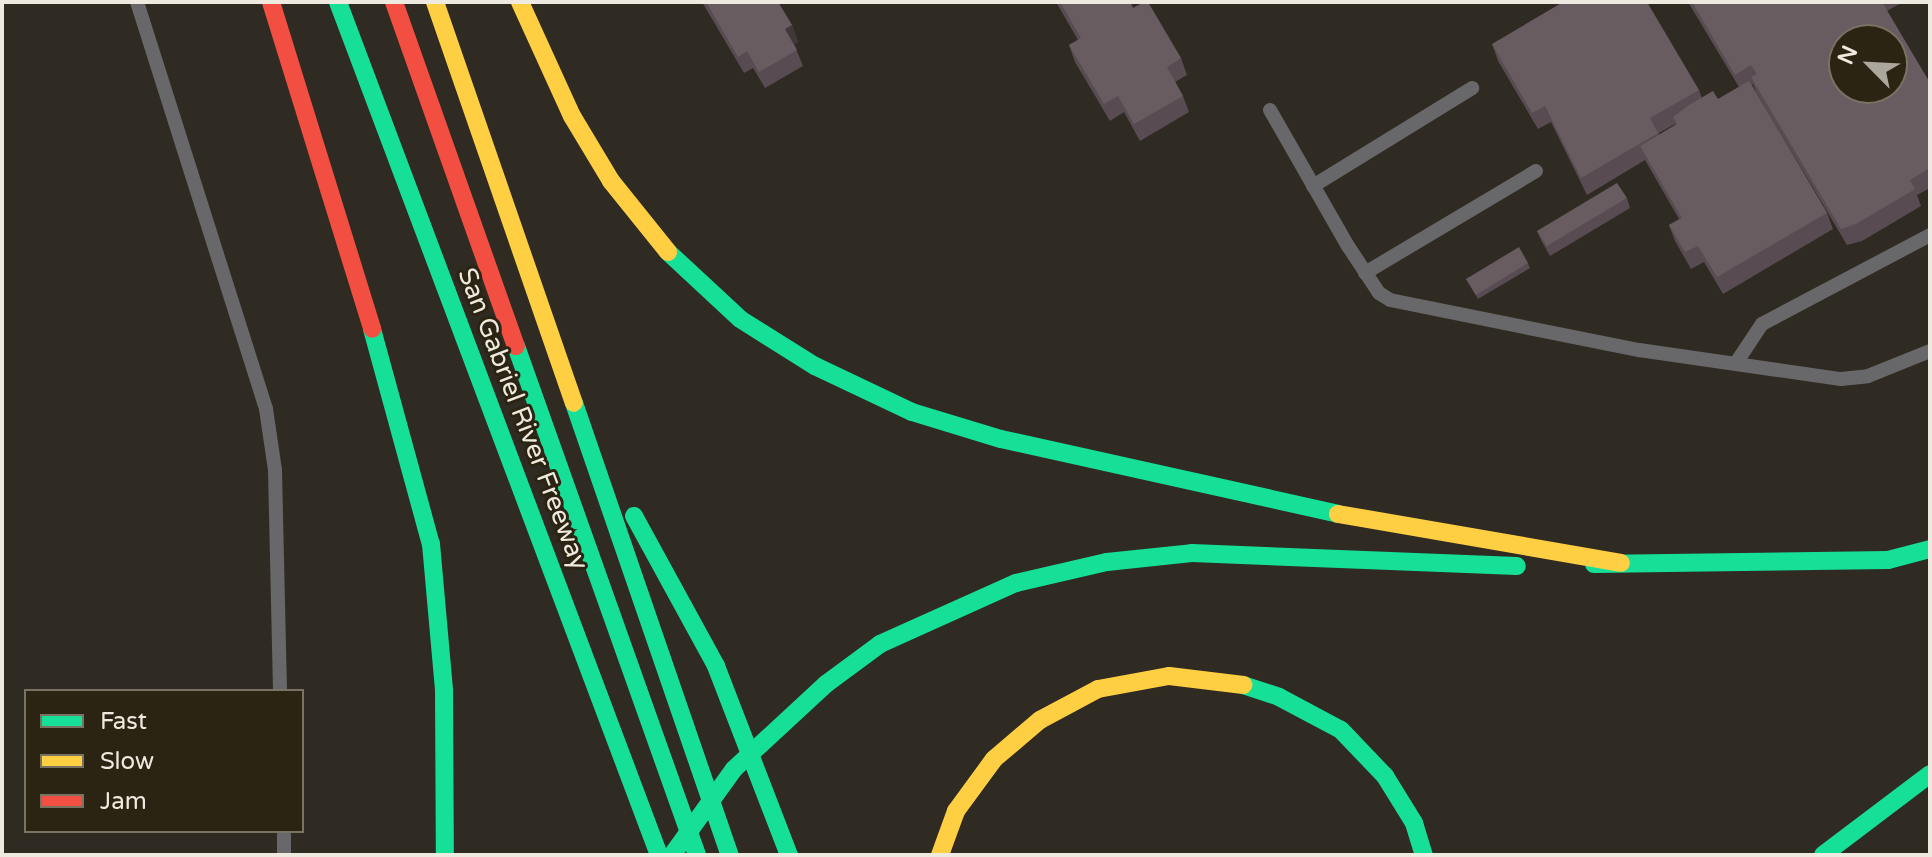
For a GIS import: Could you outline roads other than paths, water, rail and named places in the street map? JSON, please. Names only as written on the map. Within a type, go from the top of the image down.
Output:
[{"type":"highway","points":[[271,2],[394,400],[431,544],[444,691],[445,855]]},
{"type":"highway","name":"San Gabriel River Freeway","points":[[338,2],[422,232],[631,769],[659,855]]},
{"type":"highway","points":[[394,2],[697,855]]},
{"type":"highway","name":"San Gabriel River Freeway","points":[[435,2],[730,855]]},
{"type":"highway","points":[[520,2],[580,129],[611,181],[670,255],[740,319],[815,366],[912,412],[1001,439],[1340,514],[1621,563]]},
{"type":"highway","points":[[415,153],[422,232]]},
{"type":"highway","points":[[574,405],[716,666],[789,855]]},
{"type":"highway","points":[[672,855],[734,769],[826,684],[880,644],[1016,583],[1136,559],[1192,553],[1494,566],[1888,560],[1930,549]]},
{"type":"highway","points":[[940,855],[956,811],[994,759],[1040,720],[1098,689],[1169,676],[1223,679],[1279,697],[1341,730],[1385,776],[1414,823],[1424,855]]},
{"type":"highway","points":[[1823,855],[1930,774]]},
{"type":"lane","points":[[137,2],[266,409],[275,470],[280,689]]},
{"type":"lane","points":[[1313,186],[1472,88]]},
{"type":"lane","points":[[1270,110],[1365,273],[1390,300],[1639,350],[1738,360],[1841,379],[1868,376],[1930,351]]},
{"type":"lane","points":[[1365,273],[1536,171]]},
{"type":"lane","points":[[1738,360],[1762,324],[1930,235]]},
{"type":"lane","points":[[284,833],[284,855]]}]
